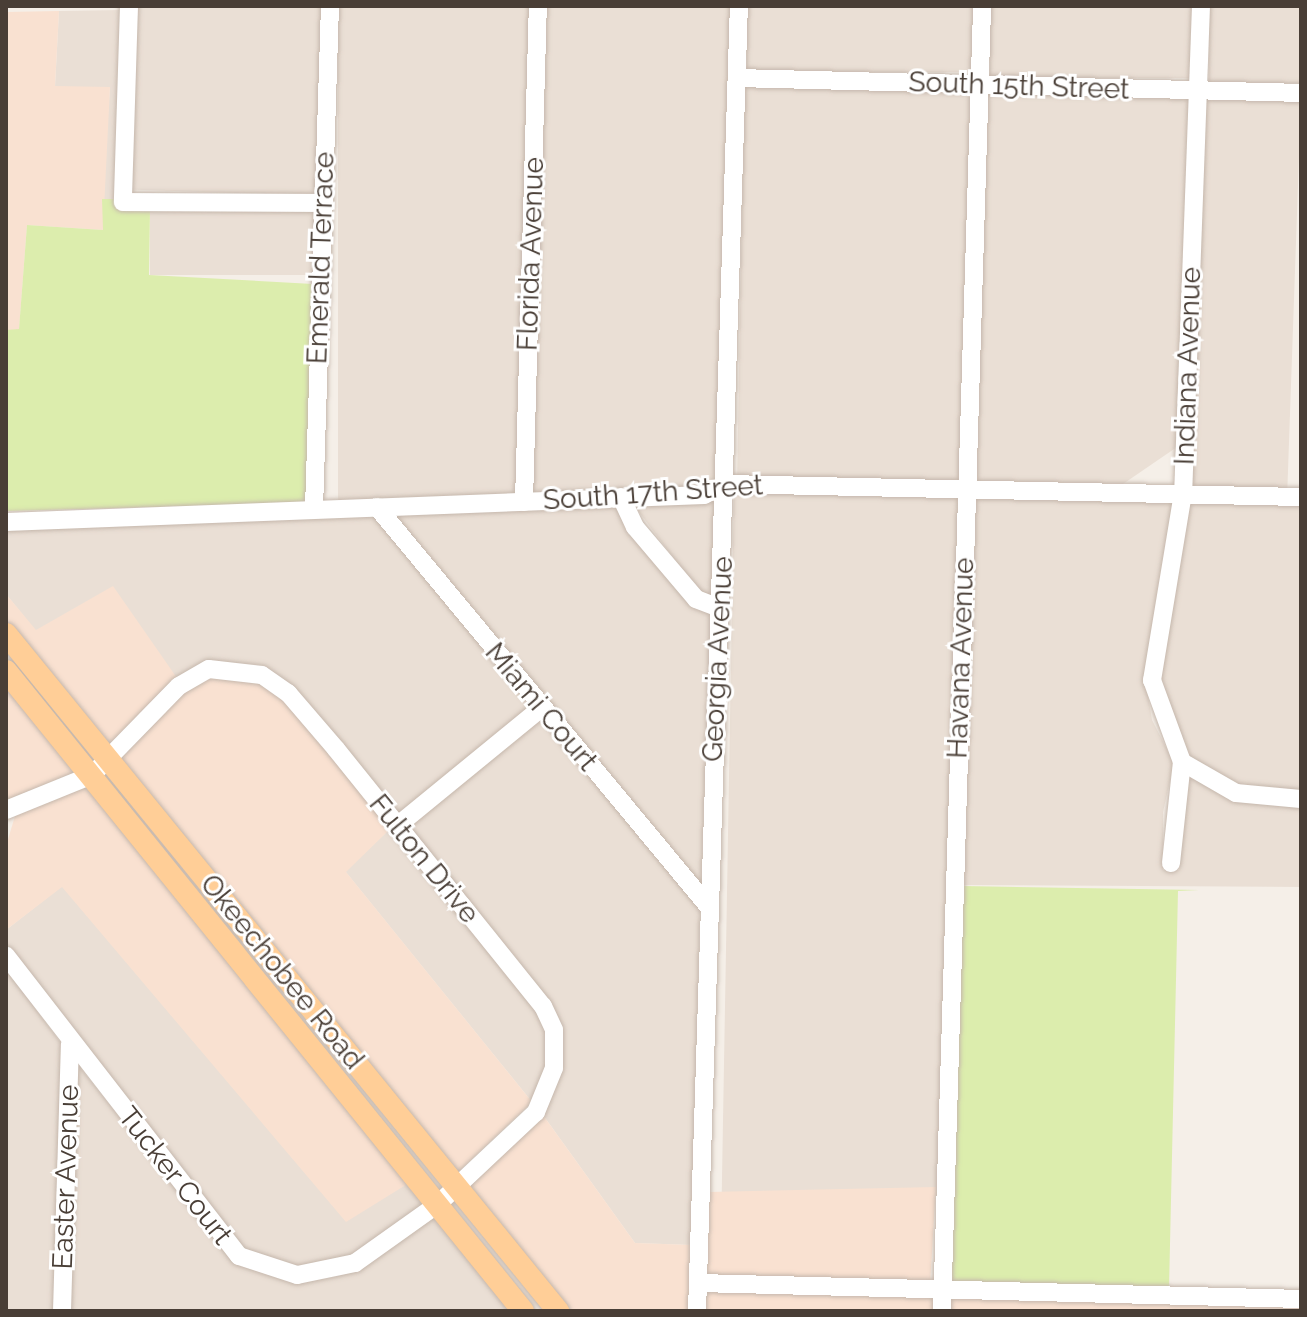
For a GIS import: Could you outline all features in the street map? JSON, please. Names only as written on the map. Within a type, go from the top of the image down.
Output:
[{"type":"main road","name":"Okeechobee Road","points":[[6,634],[558,1311]]},
{"type":"main road","name":"Okeechobee Road","points":[[6,671],[523,1311]]},
{"type":"street","points":[[129,6],[123,202],[323,203]]},
{"type":"street","name":"Emerald Terrace","points":[[314,509],[330,6]]},
{"type":"street","name":"Florida Avenue","points":[[524,502],[538,6]]},
{"type":"street","name":"Georgia Avenue","points":[[697,1311],[708,906],[727,484],[739,6]]},
{"type":"street","name":"Havana Avenue","points":[[942,1311],[982,6]]},
{"type":"street","name":"Indiana Avenue","points":[[1182,762],[1162,722],[1152,680],[1183,493],[1201,6]]},
{"type":"street","name":"South 15th Street","points":[[737,78],[1301,93]]},
{"type":"street","name":"South 17th Street","points":[[6,522],[704,495],[727,484],[1301,497]]},
{"type":"street","points":[[621,497],[635,527],[696,599],[720,608]]},
{"type":"street","name":"Miami Court","points":[[377,507],[708,906]]},
{"type":"street","name":"Fulton Drive","points":[[7,814],[92,775],[179,686],[209,669],[234,668],[288,693],[543,1006],[554,1030],[554,1068],[536,1112],[455,1184],[438,1204]]},
{"type":"street","points":[[397,826],[541,708]]},
{"type":"street","points":[[1171,863],[1182,762],[1236,793],[1301,799]]},
{"type":"street","name":"Tucker Court","points":[[6,956],[70,1044],[239,1256],[264,1268],[297,1275],[355,1263],[438,1204]]},
{"type":"street","name":"Easter Avenue","points":[[62,1311],[70,1044]]},
{"type":"street","points":[[699,1283],[1301,1299]]},
{"type":"shaded area","points":[[136,6],[322,6],[315,196],[129,189]]},
{"type":"shaded area","points":[[338,6],[531,6],[531,502],[338,502]]},
{"type":"shaded area","points":[[547,6],[731,6],[719,480],[702,488],[532,494]]},
{"type":"shaded area","points":[[747,6],[974,6],[974,72],[747,72]]},
{"type":"shaded area","points":[[990,6],[1193,6],[1193,78],[990,78]]},
{"type":"shaded area","points":[[1209,6],[1301,6],[1301,83],[1209,83]]},
{"type":"shaded area","points":[[121,10],[116,199],[102,199],[110,87],[55,87],[59,11]]},
{"type":"shaded area","points":[[59,11],[55,86],[110,87],[103,230],[27,225],[19,330],[6,330],[6,12]]},
{"type":"shaded area","points":[[744,86],[971,90],[964,481],[737,477]]},
{"type":"shaded area","points":[[987,92],[1190,97],[1177,447],[1123,484],[975,481]]},
{"type":"shaded area","points":[[1206,97],[1301,100],[1287,489],[1192,486]]},
{"type":"shaded area","points":[[150,210],[315,210],[315,275],[150,275]]},
{"type":"shaded area","points":[[734,491],[958,495],[946,1196],[722,1192]]},
{"type":"shaded area","points":[[974,495],[1174,499],[1145,678],[1152,720],[1174,763],[1163,812],[1163,870],[1179,870],[1187,773],[1235,800],[1301,806],[1301,887],[963,885]]},
{"type":"shaded area","points":[[718,496],[712,598],[700,593],[633,504]]},
{"type":"shaded area","points":[[1190,500],[1301,504],[1301,791],[1239,786],[1188,757],[1160,679]]},
{"type":"shaded area","points":[[616,505],[711,613],[701,885],[392,513]]},
{"type":"shaded area","points":[[374,514],[530,707],[398,815],[263,665],[209,662],[177,679],[35,630],[6,594],[6,529]]},
{"type":"shaded area","points":[[113,586],[177,678],[110,749],[6,622],[6,594],[36,630]]},
{"type":"shaded area","points":[[212,676],[258,682],[282,698],[390,829],[346,872],[532,1102],[456,1174],[120,760],[184,692]]},
{"type":"shaded area","points":[[6,683],[80,773],[6,803]]},
{"type":"shaded area","points":[[540,719],[700,908],[692,1245],[635,1243],[543,1115],[561,1070],[562,1030],[407,827]]},
{"type":"shaded area","points":[[89,784],[409,1183],[346,1222],[62,887],[6,930],[6,846],[15,816]]},
{"type":"shaded area","points":[[390,829],[536,1010],[546,1032],[546,1067],[532,1102],[345,871]]},
{"type":"shaded area","points":[[62,886],[346,1221],[409,1182],[426,1204],[351,1257],[297,1267],[244,1251],[8,945],[6,930]]},
{"type":"shaded area","points":[[6,969],[63,1046],[54,1311],[6,1311]]},
{"type":"shaded area","points":[[78,1065],[235,1262],[298,1282],[331,1278],[358,1270],[435,1215],[512,1311],[70,1311]]},
{"type":"shaded area","points":[[543,1115],[635,1243],[692,1245],[689,1311],[568,1311],[465,1185]]},
{"type":"shaded area","points":[[936,1187],[930,1284],[707,1276],[709,1192]]},
{"type":"shaded area","points":[[706,1290],[935,1298],[934,1311],[705,1311]]},
{"type":"shaded area","points":[[950,1298],[1301,1306],[1301,1311],[950,1311]]},
{"type":"green space","points":[[102,199],[116,199],[116,209],[150,210],[149,275],[313,284],[306,503],[6,511],[6,330],[19,329],[27,225],[103,230]]},
{"type":"green space","points":[[963,886],[1199,890],[1178,891],[1169,1289],[951,1284]]}]
